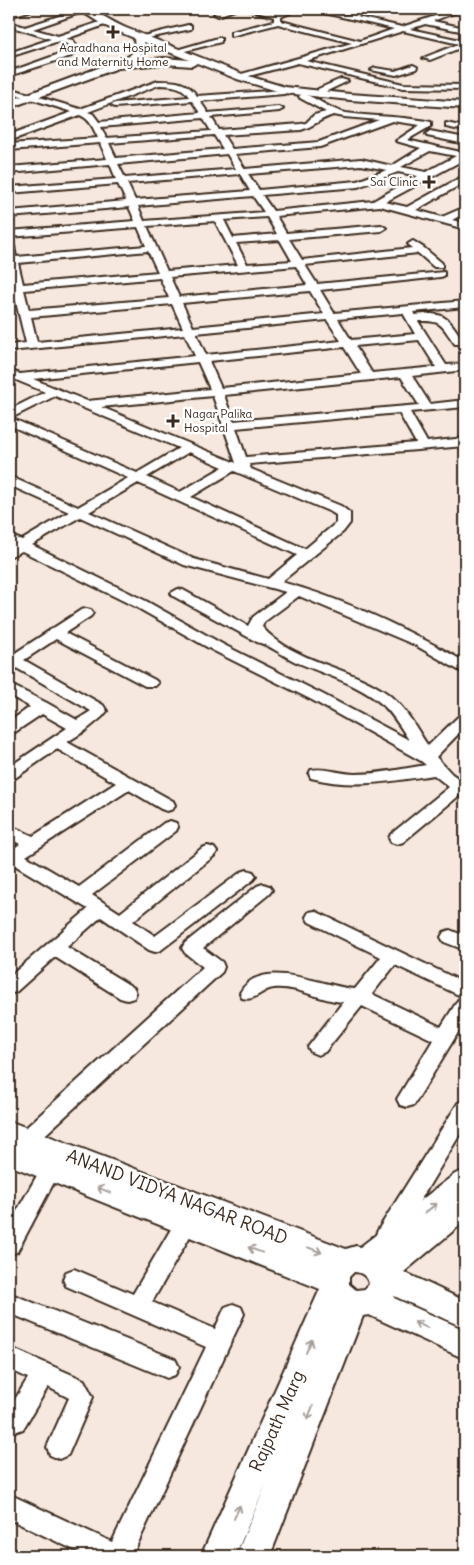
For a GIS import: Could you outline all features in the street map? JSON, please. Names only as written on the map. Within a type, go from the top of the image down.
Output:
[{"type":"main road","points":[[84,9],[125,32],[190,56],[205,64]]},
{"type":"main road","points":[[141,38],[235,76],[284,92],[303,96],[463,104]]},
{"type":"main road","points":[[9,105],[118,66],[132,59],[140,50],[141,38]]},
{"type":"main road","points":[[118,66],[164,61],[205,64]]},
{"type":"main road","points":[[235,76],[284,90],[321,95],[463,104]]},
{"type":"main road","name":"ANAND VIDYA NAGAR ROAD","points":[[15,1142],[52,1169],[186,1224],[360,1277],[465,1345]]},
{"type":"main road","name":"ANAND VIDYA NAGAR ROAD","points":[[15,1142],[360,1277],[465,1315]]},
{"type":"main road","name":"Rajpath Marg","points":[[218,1556],[360,1277],[465,1182]]},
{"type":"main road","name":"Rajpath Marg","points":[[254,1556],[360,1277],[465,1205]]},
{"type":"street","points":[[9,15],[30,9]]},
{"type":"street","points":[[9,34],[84,9]]},
{"type":"street","points":[[218,14],[233,9]]},
{"type":"street","points":[[234,34],[278,19],[296,9]]},
{"type":"street","points":[[311,9],[465,43]]},
{"type":"street","points":[[330,13],[340,9]]},
{"type":"street","points":[[350,17],[371,9]]},
{"type":"street","points":[[235,76],[320,56],[462,9]]},
{"type":"street","points":[[247,17],[256,10],[290,25],[358,44]]},
{"type":"street","points":[[300,26],[317,21],[340,23]]},
{"type":"street","points":[[426,22],[465,30]]},
{"type":"street","points":[[9,55],[106,23]]},
{"type":"street","points":[[9,24],[60,38],[70,42],[74,48],[68,54],[9,74]]},
{"type":"street","points":[[290,25],[300,26],[358,44]]},
{"type":"street","points":[[141,38],[188,27]]},
{"type":"street","points":[[176,30],[192,36]]},
{"type":"street","points":[[177,51],[218,40]]},
{"type":"street","points":[[427,58],[465,43]]},
{"type":"street","points":[[190,56],[223,47]]},
{"type":"street","points":[[320,56],[337,60]]},
{"type":"street","points":[[235,76],[272,60]]},
{"type":"street","points":[[298,61],[403,86],[465,87]]},
{"type":"street","points":[[283,65],[354,84]]},
{"type":"street","points":[[363,66],[392,74],[413,67]]},
{"type":"street","points":[[321,95],[321,90],[344,81]]},
{"type":"street","points":[[9,138],[158,83],[180,84],[189,90],[243,172],[330,316],[369,376]]},
{"type":"street","points":[[9,90],[81,112],[90,116],[96,125],[217,392],[230,425],[240,466]]},
{"type":"street","points":[[98,106],[284,92]]},
{"type":"street","points":[[262,94],[293,121]]},
{"type":"street","points":[[303,96],[344,115],[391,118],[428,124],[400,141],[464,156]]},
{"type":"street","points":[[96,125],[206,116],[293,121],[309,124],[317,117],[334,112]]},
{"type":"street","points":[[318,144],[312,138],[368,116]]},
{"type":"street","points":[[9,170],[230,153],[318,144],[338,139],[391,118]]},
{"type":"street","points":[[373,135],[409,120]]},
{"type":"street","points":[[9,147],[217,133],[293,121]]},
{"type":"street","points":[[449,125],[465,129]]},
{"type":"street","points":[[430,134],[464,140]]},
{"type":"street","points":[[338,139],[351,142]]},
{"type":"street","points":[[443,151],[464,140]]},
{"type":"street","points":[[70,143],[74,153]]},
{"type":"street","points":[[41,145],[45,155]]},
{"type":"street","points":[[9,214],[358,184],[396,168],[428,148]]},
{"type":"street","points":[[374,204],[425,175],[464,156]]},
{"type":"street","points":[[9,190],[361,162],[425,175]]},
{"type":"street","points":[[409,210],[465,178]]},
{"type":"street","points":[[9,234],[270,214],[384,203],[465,226]]},
{"type":"street","points":[[443,220],[465,210]]},
{"type":"street","points":[[218,218],[244,268]]},
{"type":"street","points":[[230,241],[381,228]]},
{"type":"street","points":[[9,246],[10,265],[20,286],[23,314],[32,346]]},
{"type":"street","points":[[20,286],[299,263],[417,247],[439,269],[313,288],[23,314]]},
{"type":"street","points":[[10,265],[152,248]]},
{"type":"street","points":[[9,348],[330,316],[422,313],[465,304]]},
{"type":"street","points":[[422,313],[443,320],[462,342]]},
{"type":"street","points":[[408,314],[443,369]]},
{"type":"street","points":[[13,375],[202,360],[348,345],[425,341],[462,342]]},
{"type":"street","points":[[84,405],[465,367]]},
{"type":"street","points":[[404,373],[427,408]]},
{"type":"street","points":[[13,375],[188,448],[240,466],[343,513],[343,523],[338,529],[270,584]]},
{"type":"street","points":[[9,415],[54,392]]},
{"type":"street","points":[[230,425],[465,404]]},
{"type":"street","points":[[403,410],[424,446]]},
{"type":"street","points":[[9,421],[307,555]]},
{"type":"street","points":[[181,497],[240,466],[465,442]]},
{"type":"street","points":[[9,553],[188,448]]},
{"type":"street","points":[[9,480],[190,562],[296,591],[357,614],[411,638],[465,668]]},
{"type":"street","points":[[9,539],[141,604],[219,648],[317,697],[432,763],[463,788],[397,838]]},
{"type":"street","points":[[275,645],[258,633],[255,627],[258,620],[296,591]]},
{"type":"street","points":[[178,593],[275,645],[382,696],[399,713],[432,763]]},
{"type":"street","points":[[10,773],[78,728],[99,711],[98,708],[11,661],[86,613]]},
{"type":"street","points":[[56,633],[150,683]]},
{"type":"street","points":[[9,689],[78,728]]},
{"type":"street","points":[[9,728],[42,706]]},
{"type":"street","points":[[318,774],[352,779],[381,778],[432,763],[465,718]]},
{"type":"street","points":[[56,742],[167,805]]},
{"type":"street","points":[[127,784],[19,853],[17,856],[19,860],[80,895],[155,945],[247,876]]},
{"type":"street","points":[[80,895],[170,827]]},
{"type":"street","points":[[9,831],[33,844]]},
{"type":"street","points":[[121,921],[208,852]]},
{"type":"street","points":[[15,1142],[215,967],[191,948],[263,890]]},
{"type":"street","points":[[9,988],[100,908]]},
{"type":"street","points":[[315,917],[465,991]]},
{"type":"street","points":[[54,948],[128,993]]},
{"type":"street","points":[[318,1046],[392,956]]},
{"type":"street","points":[[249,993],[263,983],[276,980],[301,984],[338,995],[359,996],[445,1037]]},
{"type":"street","points":[[407,1099],[465,1005]]},
{"type":"street","points":[[360,1277],[465,1109]]},
{"type":"street","points":[[9,1245],[52,1169]]},
{"type":"street","points":[[138,1306],[186,1224]]},
{"type":"street","points":[[74,1279],[218,1342]]},
{"type":"street","points":[[9,1303],[168,1368]]},
{"type":"street","points":[[119,1556],[218,1342],[233,1314]]},
{"type":"street","points":[[9,1358],[76,1388],[81,1397],[59,1447]]},
{"type":"street","points":[[9,1423],[15,1421],[43,1374]]},
{"type":"street","points":[[9,1506],[114,1556]]},
{"type":"place","name":"Aaradhana Hospital and Maternity Home","points":[[113,32]]},
{"type":"place","name":"Sai Clinic","points":[[429,182]]},
{"type":"place","name":"Nagar Palika Hospital","points":[[173,421]]}]
